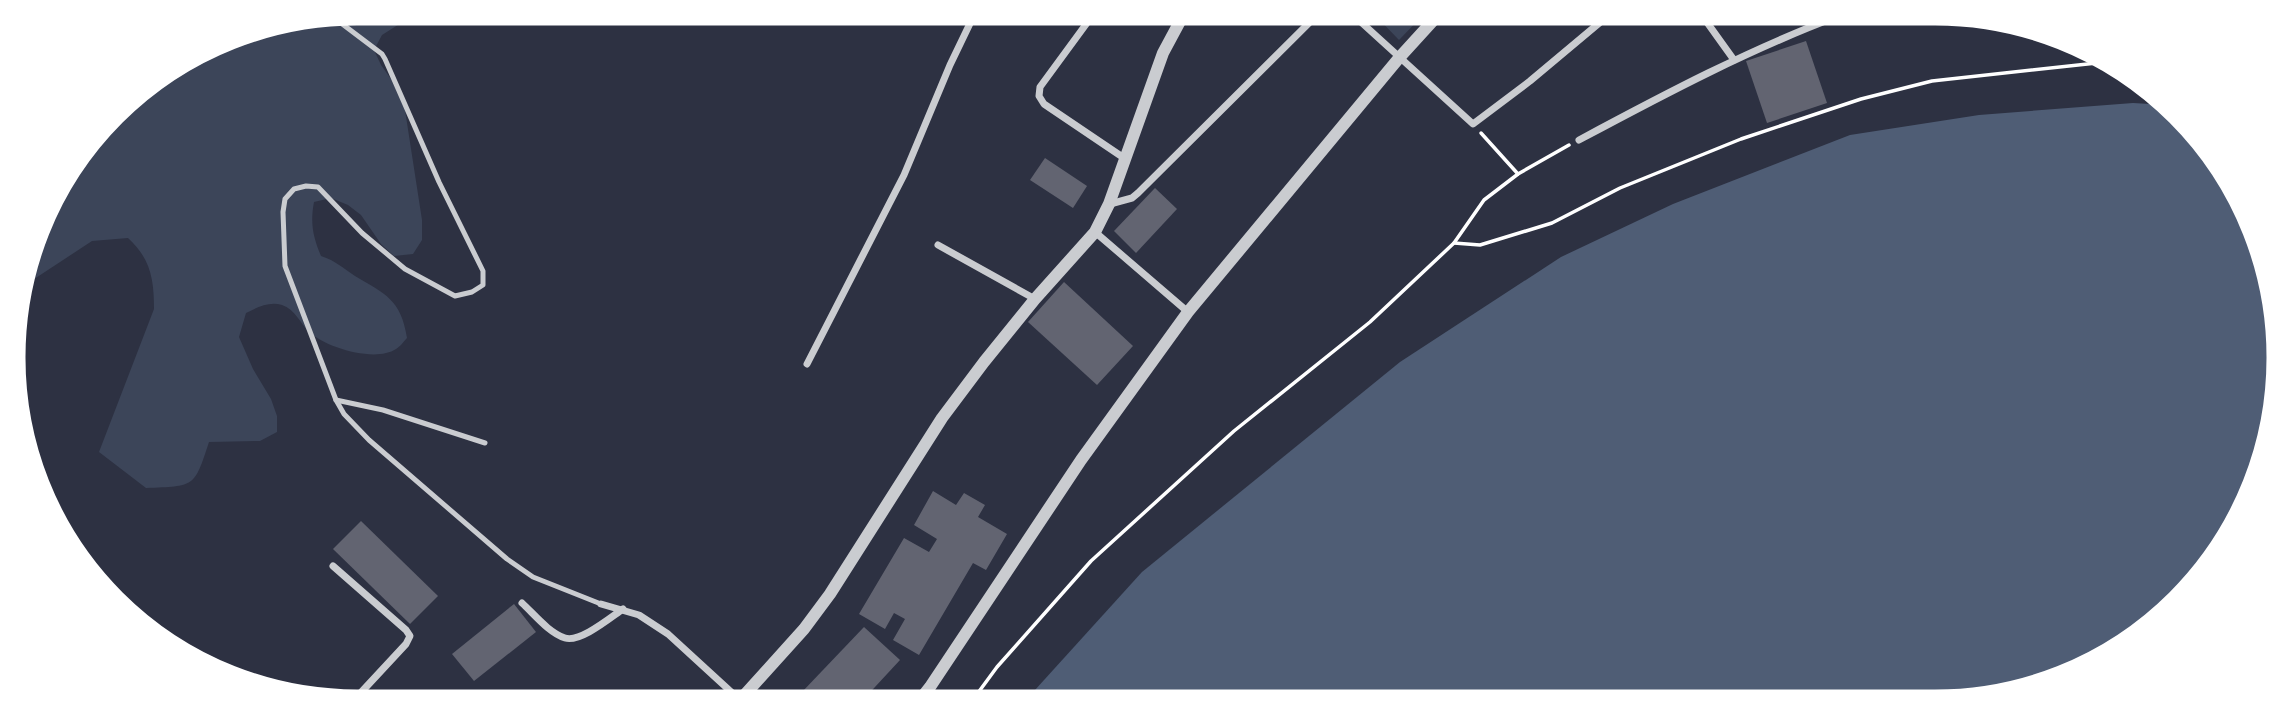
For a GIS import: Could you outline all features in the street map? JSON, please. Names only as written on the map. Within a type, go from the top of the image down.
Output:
[{"type":"street","points":[[807,364],[904,175],[971,21]]},
{"type":"street","points":[[1088,21],[1040,87],[1039,96],[1044,104],[1124,158]]},
{"type":"street","points":[[745,694],[804,629],[830,594],[942,418],[1035,299],[1095,232],[1109,204],[1163,53],[1180,21]]},
{"type":"street","points":[[1109,204],[1132,198],[1138,193],[1311,21]]},
{"type":"street","points":[[1360,21],[1473,124],[1602,21]]},
{"type":"street","points":[[924,694],[1081,460],[1188,312],[1433,21]]},
{"type":"street","points":[[1706,21],[1734,60]]},
{"type":"street","points":[[1579,139],[1734,60],[1824,21]]},
{"type":"street","points":[[1095,232],[1188,312]]},
{"type":"street","points":[[938,245],[1035,299]]},
{"type":"street","points":[[333,566],[410,636],[406,644],[360,694]]},
{"type":"street","points":[[522,603],[554,632],[570,639],[601,625],[623,609]]},
{"type":"street","points":[[601,604],[639,615],[668,634],[733,694]]},
{"type":"lane","points":[[339,22],[386,59],[439,182],[483,271],[483,285],[472,292],[455,296],[405,269],[362,233],[318,187],[294,188],[285,199],[283,212],[285,266],[336,400],[344,414],[369,440],[507,559],[533,577],[601,604]]},
{"type":"lane","points":[[336,400],[383,410],[485,443]]},
{"type":"path","points":[[1454,243],[1480,245],[1552,223],[1620,188],[1729,144],[1861,99],[1932,81],[2097,63]]},
{"type":"path","points":[[1473,124],[1518,174]]},
{"type":"path","points":[[977,694],[997,667],[1091,561],[1234,431],[1370,322],[1454,243],[1485,200],[1518,174],[1579,139]]},
{"type":"shaded area","points":[[404,21],[382,35],[374,50],[405,110],[422,220],[422,240],[413,254],[394,256],[381,244],[361,215],[348,205],[331,198],[314,202],[312,217],[321,256],[383,293],[396,306],[401,314],[407,338],[397,348],[387,353],[363,354],[338,348],[316,338],[282,305],[268,304],[246,313],[239,337],[253,369],[271,399],[277,416],[277,432],[260,441],[209,442],[200,468],[190,481],[184,485],[146,488],[99,452],[154,309],[150,270],[142,254],[128,238],[92,241],[29,282],[47,229],[78,171],[120,120],[171,78],[209,56],[270,32],[335,22]]},
{"type":"shaded area","points":[[1381,21],[1417,21],[1399,40]]},
{"type":"shaded area","points":[[2133,103],[2155,104],[2187,136],[2226,189],[2260,270],[2270,335],[2270,380],[2260,445],[2245,486],[2226,526],[2187,579],[2156,610],[2103,649],[2022,683],[1978,691],[1935,694],[1031,694],[1142,572],[1400,362],[1561,257],[1673,204],[1850,135],[1979,115]]},
{"type":"building","points":[[1806,41],[1827,103],[1767,123],[1746,61]]},
{"type":"building","points":[[1045,158],[1087,186],[1073,208],[1030,180]]},
{"type":"building","points":[[1155,188],[1177,209],[1136,253],[1114,231]]},
{"type":"building","points":[[1064,282],[1133,346],[1097,385],[1028,322]]},
{"type":"building","points":[[933,491],[956,505],[964,493],[985,505],[978,517],[1007,534],[986,570],[973,563],[919,655],[893,640],[905,619],[894,613],[885,629],[859,614],[904,538],[929,552],[937,539],[914,525]]},
{"type":"building","points":[[361,521],[438,596],[410,624],[333,549]]},
{"type":"building","points":[[514,604],[536,632],[474,681],[452,654]]},
{"type":"building","points":[[864,627],[900,660],[868,694],[802,692]]}]
